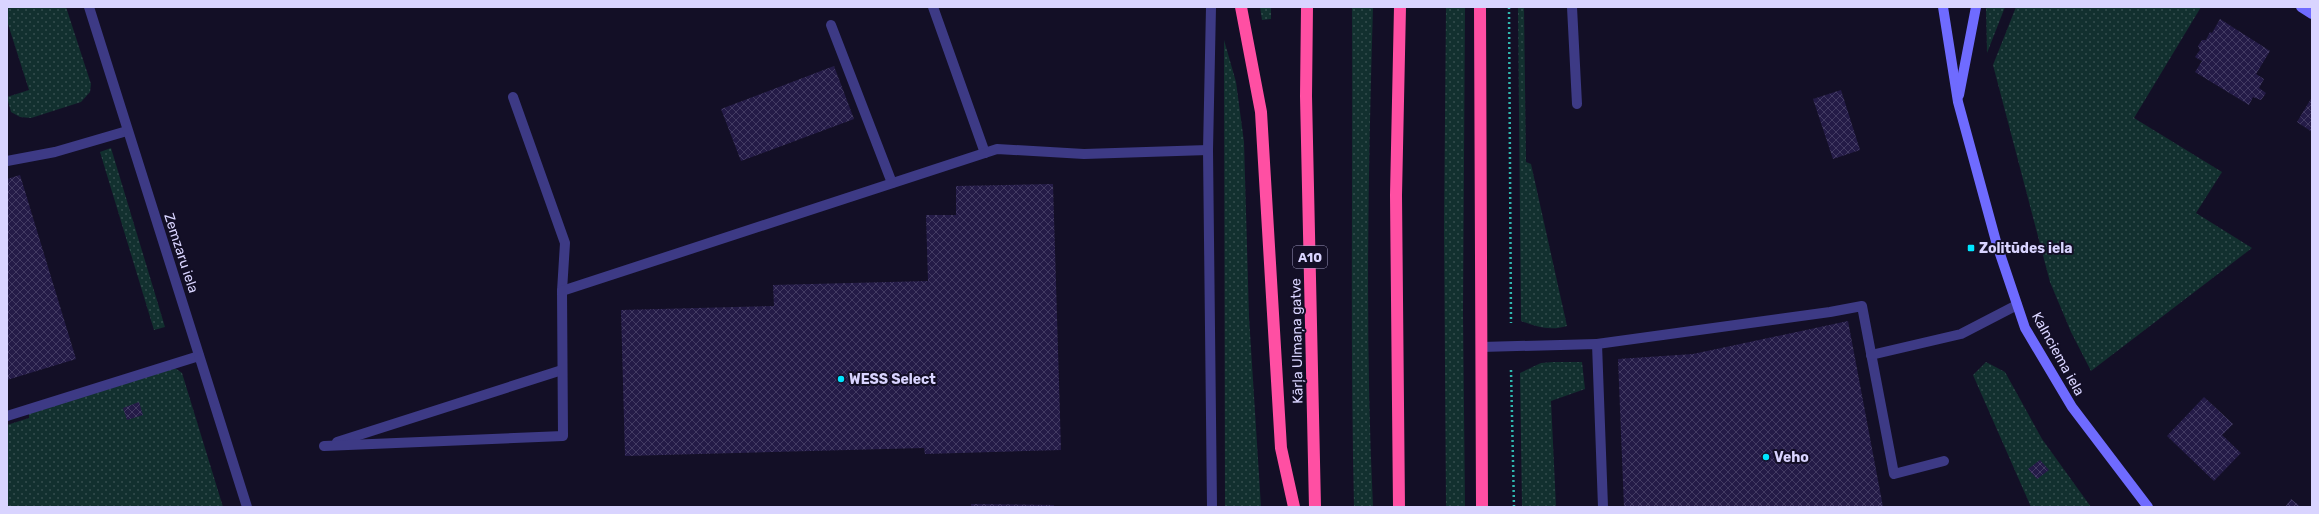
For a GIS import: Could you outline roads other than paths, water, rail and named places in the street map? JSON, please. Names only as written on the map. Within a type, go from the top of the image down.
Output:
[{"type":"highway","points":[[1241,7],[1261,112],[1281,448],[1294,507]]},
{"type":"highway","name":"Kārļa Ulmaņa gatve","points":[[1307,7],[1306,96],[1315,507]]},
{"type":"highway","points":[[1399,507],[1396,195],[1400,7]]},
{"type":"highway","points":[[1480,7],[1482,507]]},
{"type":"street","name":"Zemzaru iela","points":[[89,7],[246,507]]},
{"type":"street","points":[[933,7],[985,153]]},
{"type":"street","points":[[1211,7],[1208,150],[1212,507]]},
{"type":"street","points":[[1572,7],[1577,104]]},
{"type":"street","name":"Kalnciema iela","points":[[1943,7],[1958,102],[1997,245],[2025,328],[2072,407],[2148,507]]},
{"type":"street","points":[[1958,102],[1976,7]]},
{"type":"street","points":[[2301,7],[2312,14]]},
{"type":"street","points":[[831,25],[892,183]]},
{"type":"street","points":[[513,98],[565,243],[562,291],[563,436],[324,446],[562,370]]},
{"type":"street","points":[[7,161],[55,152],[128,131]]},
{"type":"street","points":[[562,291],[997,149],[1084,154],[1208,150]]},
{"type":"street","points":[[1871,355],[1961,334],[2017,305]]},
{"type":"street","points":[[1481,347],[1597,344],[1830,312],[1862,306],[1894,474],[1944,461]]},
{"type":"street","points":[[1597,344],[1603,507]]},
{"type":"street","points":[[7,416],[199,356]]},
{"type":"place","name":"Zolitūdes iela","points":[[1971,248]]},
{"type":"place","name":"WESS Select","points":[[841,379]]},
{"type":"place","name":"Veho","points":[[1766,457]]}]
